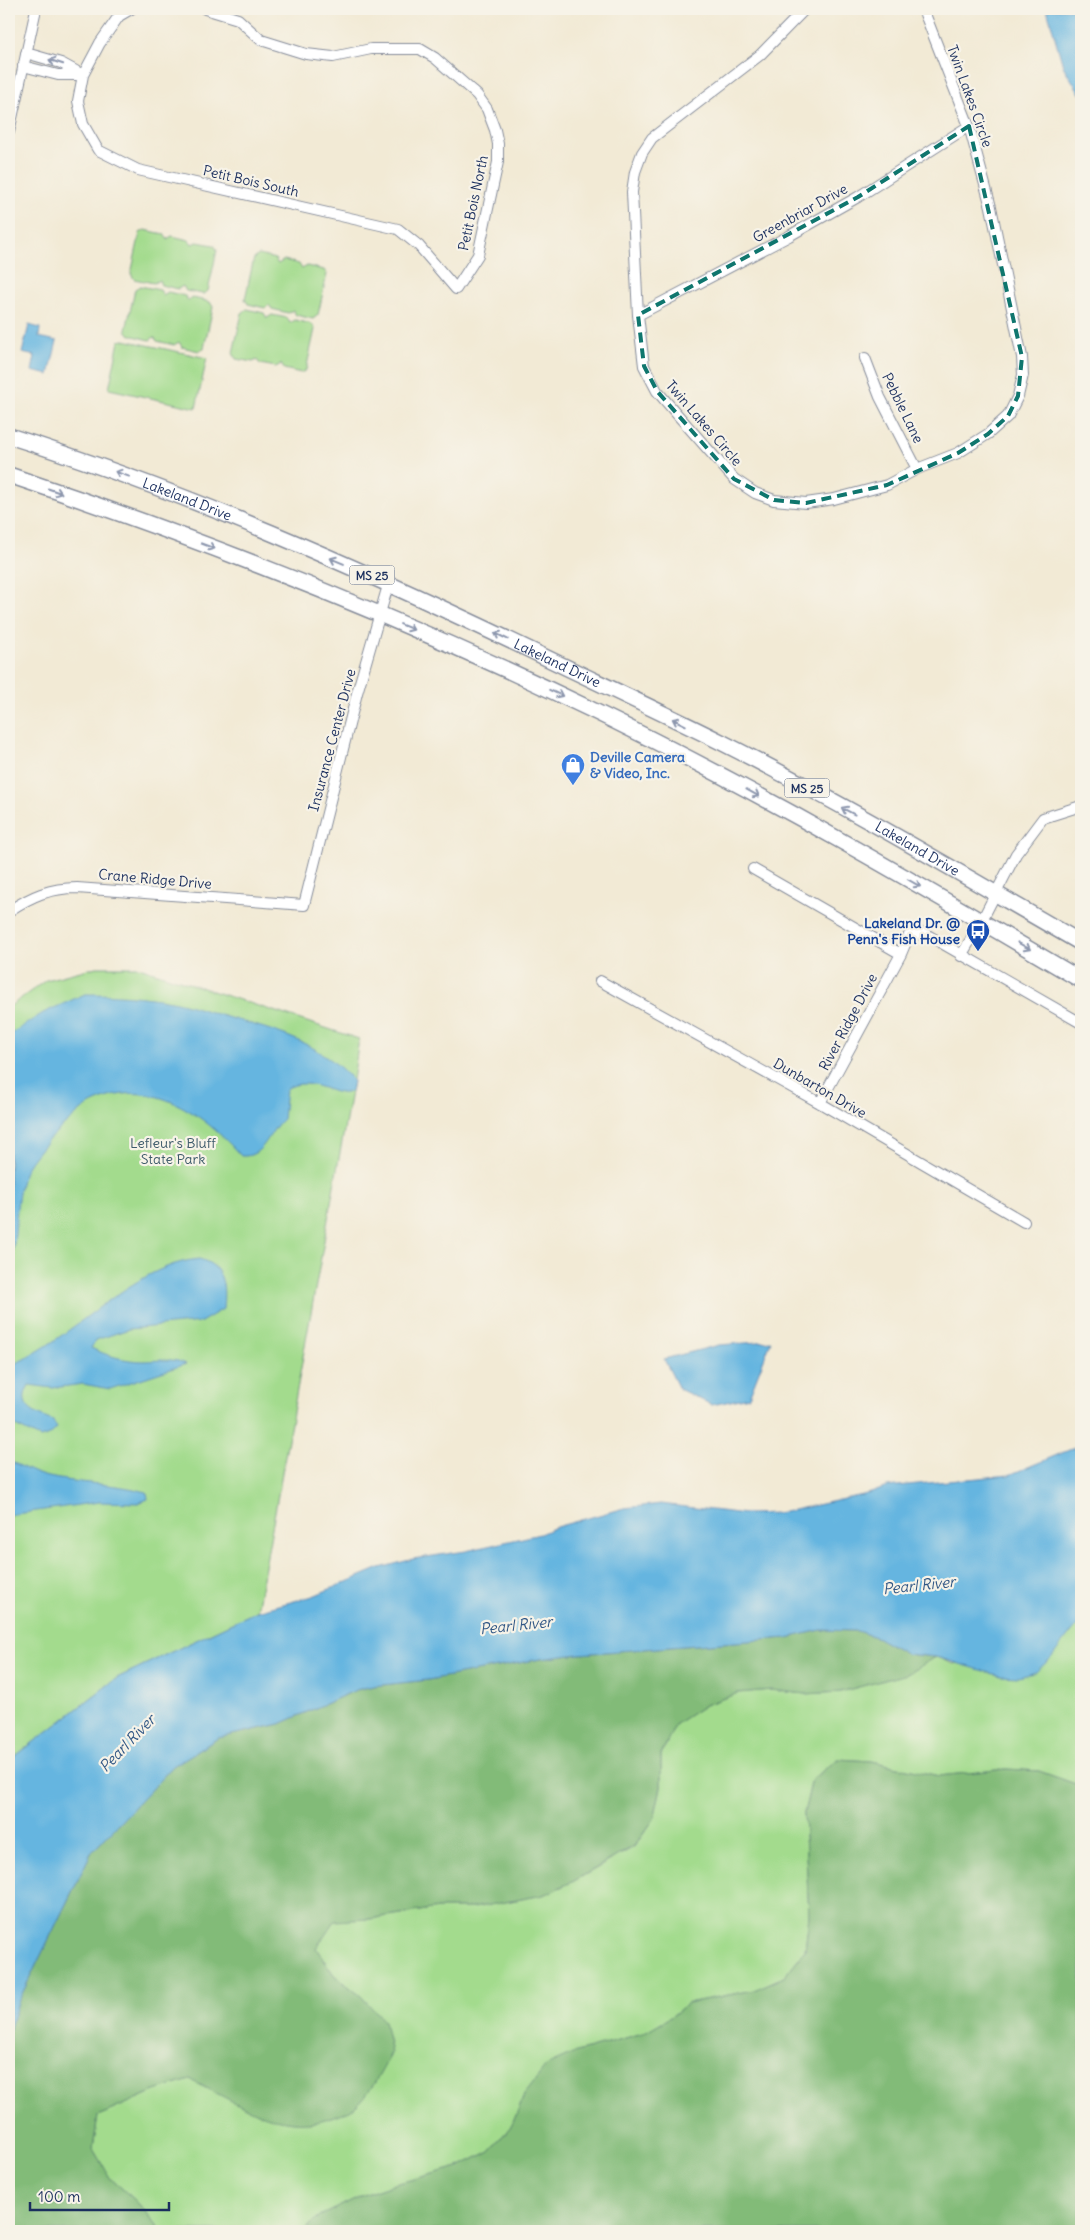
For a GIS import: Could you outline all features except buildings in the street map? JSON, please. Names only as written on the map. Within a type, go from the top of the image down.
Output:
[{"type":"highway","name":"Lakeland Drive","points":[[10,436],[118,473],[205,506],[390,582],[722,743],[891,834],[1081,944]]},
{"type":"highway","name":"Lakeland Drive","points":[[9,475],[107,508],[217,549],[512,672],[711,770],[871,858],[1081,980]]},
{"type":"street","points":[[9,132],[36,9]]},
{"type":"street","points":[[83,75],[100,43],[119,16],[131,9]]},
{"type":"street","name":"Petit Bois North","points":[[205,9],[238,19],[261,40],[306,54],[333,57],[371,49],[420,49],[435,58],[477,95],[487,109],[496,130],[498,162],[478,255],[456,289]]},
{"type":"street","name":"Twin Lakes Circle","points":[[805,9],[760,54],[652,138],[642,153],[635,172],[632,192],[638,315],[644,366],[657,391],[734,479],[755,493],[774,500],[806,503],[834,499],[887,486],[917,469],[958,453],[988,434],[1008,416],[1018,396],[1023,375],[1022,356],[991,208],[969,126],[923,9]]},
{"type":"street","points":[[26,54],[61,63],[83,75]]},
{"type":"street","points":[[23,66],[58,75],[83,75]]},
{"type":"street","name":"Petit Bois South","points":[[83,75],[78,101],[83,124],[98,150],[138,170],[398,229],[419,246],[456,289]]},
{"type":"street","name":"Greenbriar Drive","points":[[638,315],[789,236],[858,197],[969,126]]},
{"type":"street","name":"Pebble Lane","points":[[865,358],[880,397],[917,469]]},
{"type":"street","name":"Insurance Center Drive","points":[[304,905],[357,692],[390,582]]},
{"type":"street","points":[[1081,806],[1043,818],[1016,854],[961,956],[1081,1023]]},
{"type":"street","points":[[753,869],[901,954]]},
{"type":"street","name":"Crane Ridge Drive","points":[[9,911],[25,900],[56,888],[304,905]]},
{"type":"street","name":"River Ridge Drive","points":[[820,1103],[901,954],[909,935],[924,933],[961,956]]},
{"type":"street","name":"Dunbarton Drive","points":[[600,981],[820,1103],[1024,1222]]},
{"type":"highlighted area","points":[[969,126],[1022,357],[1018,396],[1008,416],[988,434],[958,453],[887,485],[806,503],[774,500],[734,479],[657,391],[644,366],[638,315],[858,197]]},
{"type":"green space","points":[[145,230],[164,234],[167,239],[172,236],[189,240],[192,244],[197,242],[214,245],[217,250],[208,291],[203,294],[186,291],[183,286],[178,289],[161,285],[159,280],[154,283],[134,279],[131,274],[140,233]]},
{"type":"green space","points":[[259,255],[275,259],[278,264],[284,260],[299,264],[302,269],[307,266],[324,270],[327,274],[318,315],[313,319],[296,315],[293,310],[288,313],[272,309],[269,305],[265,308],[248,304],[245,299],[254,258]]},
{"type":"green space","points":[[140,286],[160,290],[163,295],[168,292],[185,296],[188,301],[193,298],[210,302],[213,307],[204,348],[199,351],[182,347],[179,342],[174,345],[157,341],[154,337],[150,340],[130,335],[126,330],[135,289]]},
{"type":"green space","points":[[247,309],[264,313],[267,318],[272,315],[287,318],[290,323],[295,320],[312,324],[315,329],[306,370],[301,373],[284,369],[281,364],[276,367],[260,364],[257,360],[253,362],[236,359],[233,353],[242,313]]},
{"type":"green space","points":[[124,340],[207,358],[196,408],[109,389],[119,341]]},
{"type":"green space","name":"Lefleur's Bluff State Park","points":[[96,967],[139,967],[359,1039],[257,1611],[117,1678],[9,1761],[9,1007],[46,980]]},
{"type":"green space","points":[[1081,1620],[1081,1786],[1039,1771],[1006,1769],[939,1776],[871,1761],[838,1759],[812,1779],[804,1813],[809,1916],[805,1950],[784,1977],[754,1990],[688,2003],[672,2016],[643,2033],[577,2052],[525,2093],[512,2125],[490,2151],[459,2167],[395,2184],[363,2195],[320,2216],[304,2231],[158,2231],[157,2225],[136,2201],[110,2178],[93,2149],[98,2116],[155,2091],[190,2080],[221,2094],[361,1996],[334,1975],[316,1948],[335,1920],[370,1919],[438,1908],[473,1908],[543,1895],[574,1881],[634,1847],[654,1819],[661,1787],[661,1755],[676,1724],[705,1705],[738,1693],[771,1690],[805,1694],[840,1692],[907,1674],[936,1657],[954,1664],[1079,1623]]},
{"type":"green space","points":[[821,1630],[857,1631],[878,1638],[906,1654],[936,1657],[907,1674],[840,1692],[805,1694],[771,1690],[738,1693],[705,1705],[676,1724],[661,1754],[661,1787],[654,1819],[634,1846],[574,1881],[543,1895],[473,1908],[438,1908],[369,1919],[335,1921],[316,1948],[334,1975],[361,1996],[384,2021],[391,2053],[371,2089],[355,2107],[315,2121],[296,2122],[260,2114],[190,2080],[155,2091],[98,2116],[93,2149],[110,2178],[136,2201],[157,2225],[158,2231],[9,2231],[9,2031],[18,2002],[91,1853],[173,1766],[218,1738],[280,1724],[356,1690],[373,1686],[428,1680],[540,1659],[579,1654],[786,1638]]},
{"type":"green space","points":[[838,1759],[871,1761],[939,1776],[1006,1769],[1039,1771],[1081,1786],[1079,1824],[1081,1825],[1081,2231],[304,2231],[320,2216],[363,2195],[395,2184],[459,2167],[490,2151],[512,2125],[525,2093],[546,2066],[577,2052],[643,2033],[672,2016],[688,2003],[754,1990],[784,1977],[805,1950],[809,1916],[804,1813],[812,1779]]},
{"type":"water","points":[[1047,9],[1081,9],[1081,95],[1063,66]]},
{"type":"water","points":[[29,325],[40,328],[39,337],[57,341],[49,375],[32,371],[35,356],[22,353]]},
{"type":"water","points":[[85,994],[107,994],[172,1001],[281,1034],[313,1048],[341,1068],[353,1081],[351,1091],[338,1093],[305,1084],[295,1085],[286,1089],[283,1119],[260,1149],[249,1156],[241,1156],[211,1126],[194,1114],[156,1097],[137,1094],[116,1095],[91,1104],[51,1137],[27,1167],[19,1190],[14,1241],[9,1264],[9,1035],[43,1013]]},
{"type":"water","points":[[199,1259],[208,1262],[219,1272],[222,1278],[224,1292],[223,1309],[201,1322],[129,1329],[96,1340],[91,1348],[123,1359],[137,1361],[171,1360],[186,1364],[110,1389],[83,1384],[53,1388],[29,1385],[25,1399],[29,1409],[53,1421],[57,1428],[50,1435],[40,1438],[9,1423],[9,1366],[56,1340],[102,1305],[149,1275],[174,1264]]},
{"type":"water","points":[[771,1341],[749,1397],[712,1405],[679,1389],[664,1359],[719,1345]]},
{"type":"water","name":"Pearl River","points":[[1081,1443],[1081,1620],[1051,1658],[1036,1672],[1019,1677],[1001,1676],[936,1657],[906,1654],[878,1638],[857,1631],[821,1630],[787,1638],[579,1654],[540,1659],[428,1680],[373,1686],[356,1690],[280,1724],[218,1738],[173,1766],[91,1853],[18,2002],[9,2031],[9,1761],[117,1678],[257,1611],[313,1596],[380,1568],[413,1559],[466,1551],[540,1534],[556,1527],[624,1508],[661,1504],[746,1514],[780,1513],[871,1493],[887,1487],[1009,1475],[1074,1448]]},
{"type":"water","points":[[9,1461],[44,1476],[147,1492],[148,1499],[138,1503],[99,1502],[9,1515]]},
{"type":"place","name":"Deville Camera & Video, Inc.","points":[[573,786]]},
{"type":"place","name":"Lakeland Dr. @ Penn's Fish House","points":[[978,952]]}]
